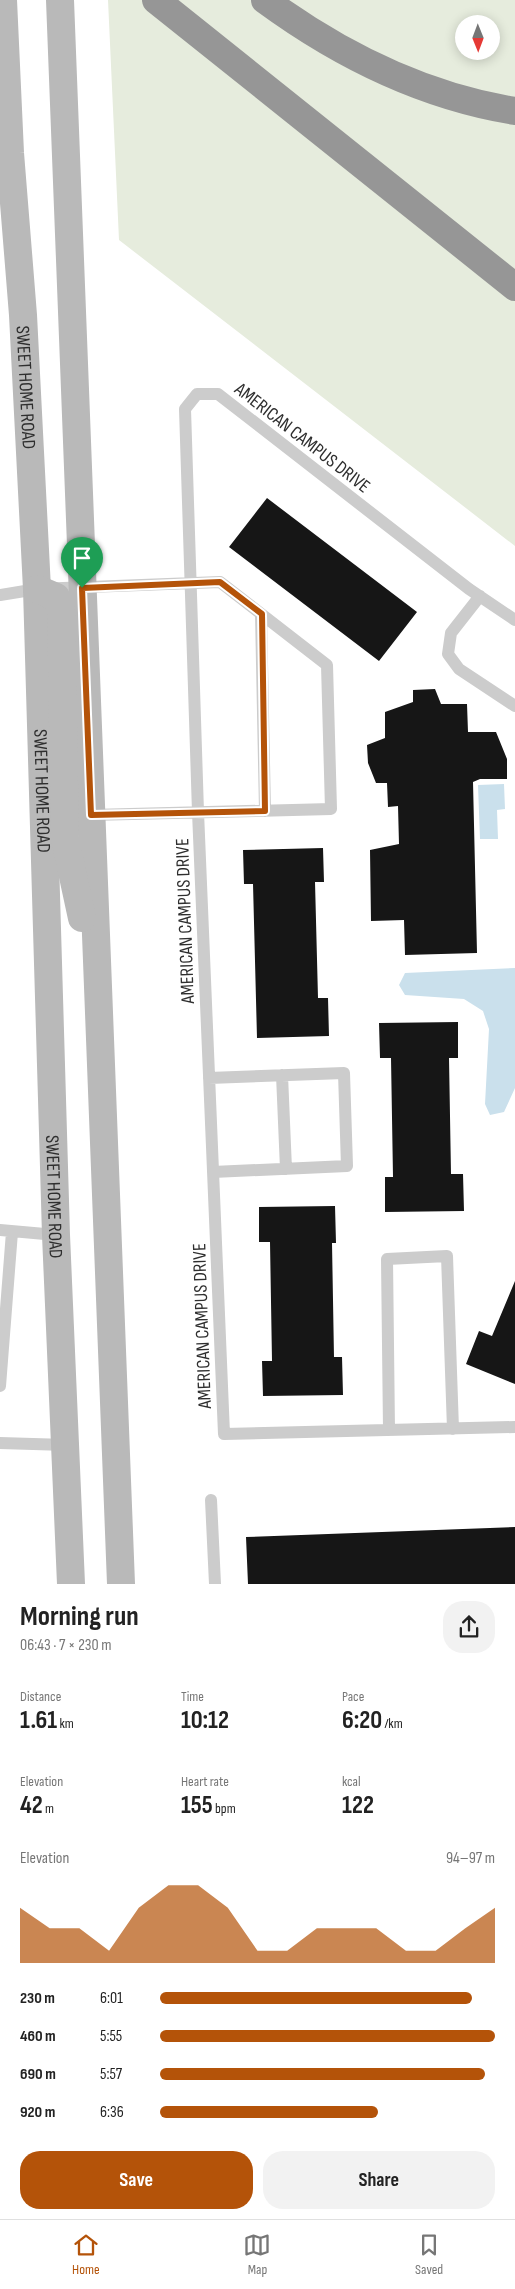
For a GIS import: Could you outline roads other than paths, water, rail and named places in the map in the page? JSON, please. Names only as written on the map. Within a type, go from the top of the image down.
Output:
[{"type":"highway","points":[[156,0],[515,287]]},
{"type":"highway","points":[[265,0],[327,42],[367,64],[453,98],[515,111]]},
{"type":"main road","name":"SWEET HOME ROAD","points":[[3,0],[5,148],[23,315],[37,589],[56,1235],[71,1584]]},
{"type":"main road","points":[[60,0],[121,1584]]},
{"type":"main road","points":[[23,315],[45,406],[55,570],[63,582],[82,588]]},
{"type":"main road","points":[[37,589],[56,597],[61,611],[65,839],[98,996]]},
{"type":"lane","name":"AMERICAN CAMPUS DRIVE","points":[[515,620],[480,596],[218,394],[197,394],[185,409],[198,812],[224,1434],[515,1428]]},
{"type":"lane","points":[[0,596],[37,589],[220,582],[328,664],[331,809],[91,815]]},
{"type":"lane","points":[[480,596],[451,632],[448,654],[460,669],[515,706]]},
{"type":"lane","points":[[262,614],[265,811]]},
{"type":"lane","points":[[209,1078],[344,1073],[347,1166],[213,1172]]},
{"type":"lane","points":[[282,1075],[286,1169]]},
{"type":"lane","points":[[0,1386],[6,1231],[56,1235]]},
{"type":"lane","points":[[389,1430],[387,1259],[447,1256],[453,1429]]},
{"type":"lane","points":[[0,1443],[66,1445]]},
{"type":"lane","points":[[211,1500],[214,1584]]},
{"type":"water","points":[[504,784],[505,809],[497,810],[498,839],[480,839],[478,785]]},
{"type":"water","points":[[515,968],[515,1088],[504,1112],[490,1115],[485,1104],[489,1029],[483,1011],[464,999],[405,995],[399,985],[405,973]]}]
